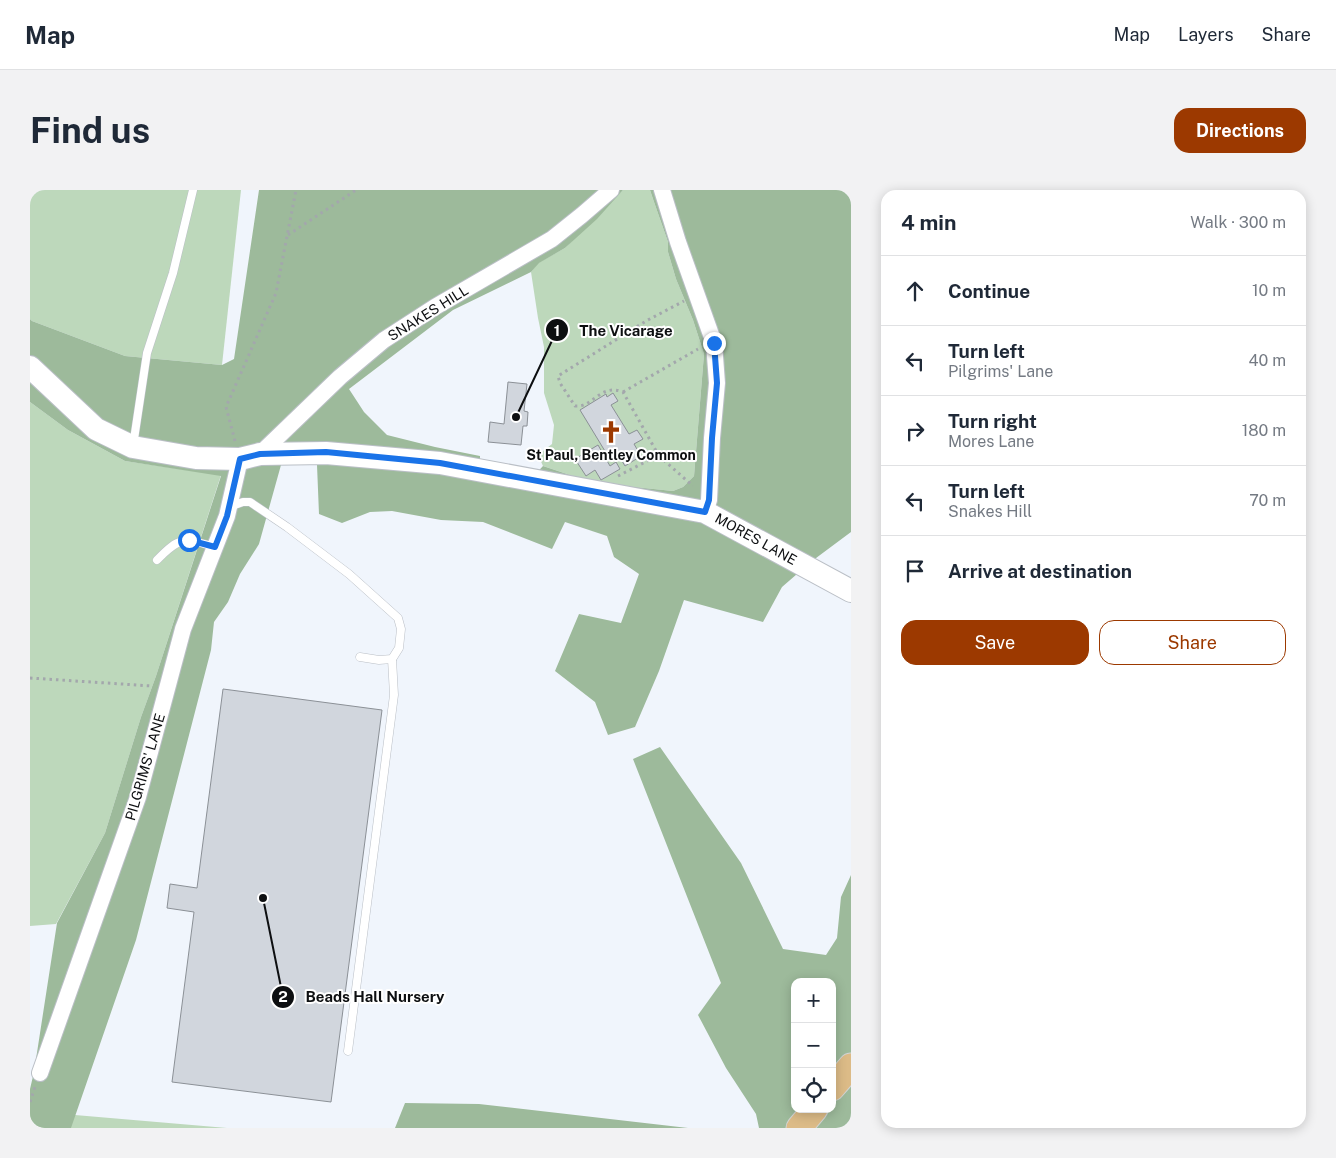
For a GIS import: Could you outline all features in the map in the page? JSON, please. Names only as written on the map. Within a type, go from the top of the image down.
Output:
[{"type":"main road","points":[[836,1083],[851,1066]]},
{"type":"main road","points":[[799,1128],[812,1113]]},
{"type":"street","name":"SNAKES HILL","points":[[250,456],[384,340],[435,306],[552,239],[611,190]]},
{"type":"street","points":[[662,190],[678,242],[714,343],[717,383],[707,506]]},
{"type":"street","name":"MORES LANE","points":[[30,367],[96,429],[133,447],[196,458],[326,452],[440,463],[707,506],[851,591]]},
{"type":"street","name":"PILGRIMS' LANE","points":[[40,1073],[138,798],[183,629],[250,456]]},
{"type":"lane","points":[[133,447],[147,354],[173,273],[193,190]]},
{"type":"lane","points":[[229,507],[243,502],[250,502],[287,527],[349,574],[398,618],[401,629],[400,648],[392,659],[394,695],[348,1051]]},
{"type":"lane","points":[[157,560],[170,547],[183,540],[215,547]]},
{"type":"lane","points":[[360,657],[379,660],[392,659]]},
{"type":"path","points":[[250,456],[226,407],[276,293],[296,190]]},
{"type":"path","points":[[288,235],[356,190]]},
{"type":"path","points":[[697,293],[646,321],[558,376],[575,406],[580,407],[608,390],[623,392],[659,456],[707,506]]},
{"type":"path","points":[[623,392],[713,340]]},
{"type":"path","points":[[617,477],[659,456]]},
{"type":"path","points":[[30,678],[168,687]]},
{"type":"green space","points":[[30,190],[241,190],[222,365],[125,356],[32,321],[30,319]]},
{"type":"green space","points":[[259,190],[623,190],[597,219],[565,248],[539,263],[531,272],[453,310],[349,389],[364,412],[387,435],[480,456],[480,470],[530,480],[543,466],[588,481],[673,491],[683,487],[694,476],[704,354],[693,320],[676,279],[668,252],[668,242],[650,190],[851,190],[851,532],[812,561],[782,587],[763,622],[684,600],[659,671],[635,727],[608,735],[595,702],[555,671],[579,614],[621,623],[639,574],[614,557],[607,536],[565,522],[552,549],[483,522],[441,520],[392,511],[370,512],[342,523],[319,514],[317,465],[281,465],[259,544],[240,574],[228,602],[214,622],[211,650],[136,940],[71,1128],[30,1128],[30,1089],[57,923],[105,833],[141,717],[221,476],[125,461],[68,430],[30,402],[30,319],[125,356],[222,365],[234,359]]},
{"type":"green space","points":[[623,190],[650,190],[668,242],[668,252],[676,279],[693,320],[704,354],[694,476],[683,487],[673,491],[588,481],[543,466],[538,455],[552,444],[554,425],[544,393],[544,347],[531,272],[538,263],[565,248]]},
{"type":"green space","points":[[30,402],[68,430],[125,461],[221,475],[141,717],[105,833],[56,924],[30,926]]},
{"type":"green space","points":[[660,747],[741,863],[783,949],[826,955],[837,938],[841,897],[851,875],[851,1128],[759,1128],[756,1114],[726,1068],[698,1015],[721,983],[633,759]]},
{"type":"green space","points":[[405,1103],[479,1104],[688,1128],[395,1128]]},
{"type":"green space","points":[[30,1114],[75,1115],[227,1128],[30,1128]]},
{"type":"building","points":[[508,382],[527,384],[524,411],[528,412],[527,426],[523,426],[521,445],[488,442],[490,422],[504,424]]},
{"type":"building","name":"St Paul, Bentley Common","points":[[613,393],[618,401],[611,405],[629,434],[637,430],[643,439],[634,444],[641,456],[625,466],[619,456],[611,461],[580,410],[606,394],[607,397]]},
{"type":"building","points":[[598,445],[610,466],[616,462],[620,469],[601,480],[595,470],[586,476],[575,459]]},
{"type":"building","points":[[223,689],[382,710],[331,1102],[172,1082],[194,912],[167,908],[170,884],[197,888]]},
{"type":"place","name":"The Vicarage","points":[[516,417]]},
{"type":"place","name":"St Paul, Bentley Common","points":[[611,432]]},
{"type":"place","name":"Beads Hall Nursery","points":[[263,898]]},
{"type":"route","points":[[189,540],[215,547],[227,516],[240,459],[260,454],[326,452],[440,463],[705,512],[709,500],[717,383],[714,343]]}]
